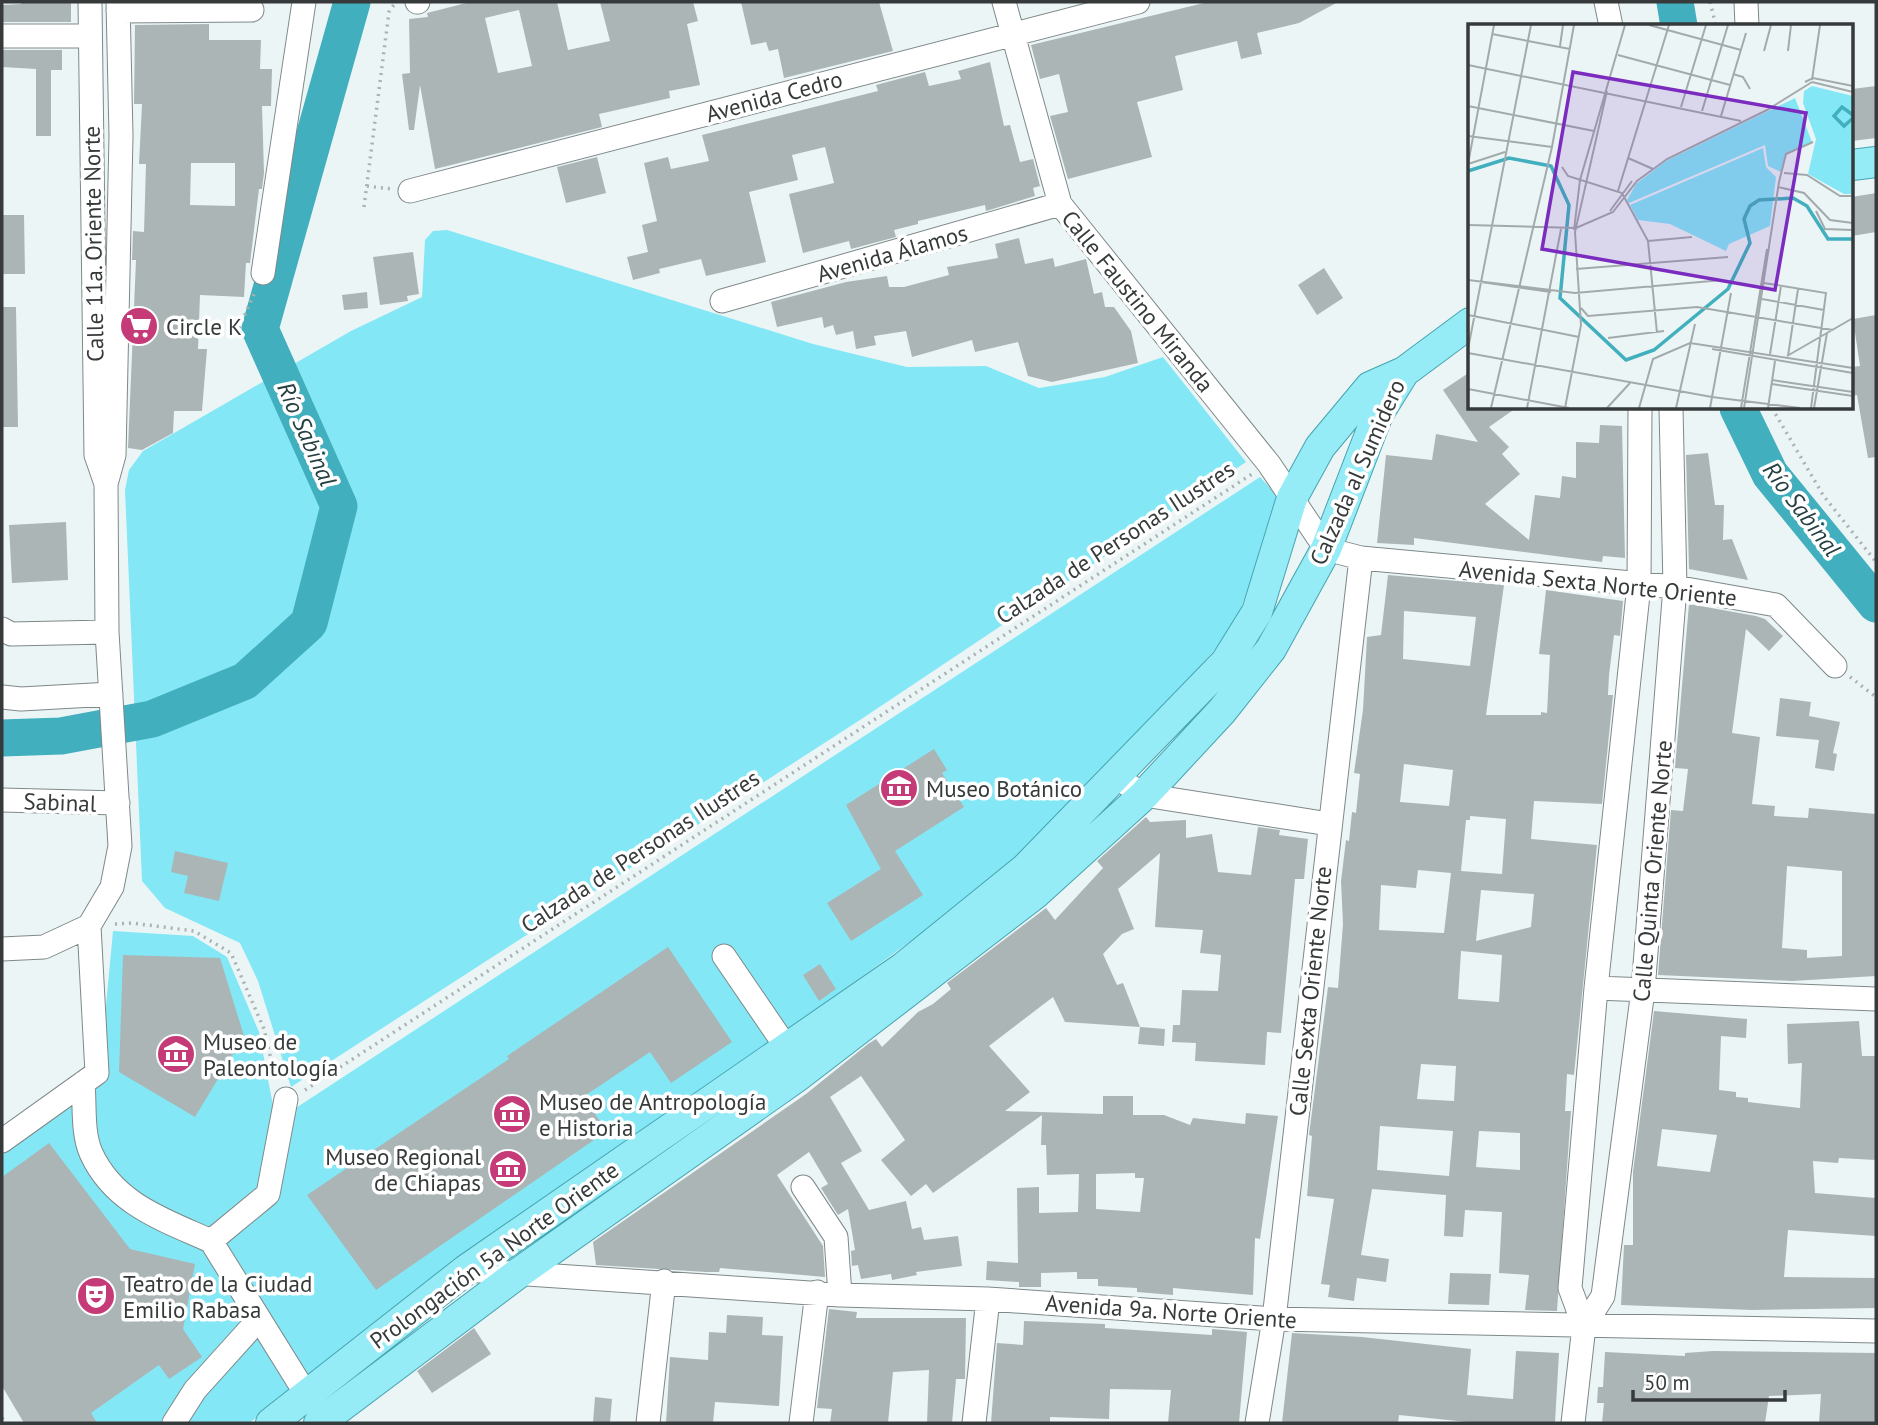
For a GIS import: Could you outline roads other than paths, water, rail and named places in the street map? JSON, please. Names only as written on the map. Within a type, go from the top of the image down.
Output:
[{"type":"main road","points":[[1854,165],[1876,162]]},
{"type":"main road","points":[[1404,372],[1468,324]]},
{"type":"main road","name":"Calzada al Sumidero","points":[[1030,881],[1116,777],[1226,662],[1256,612],[1292,498],[1320,447],[1370,387],[1404,372]]},
{"type":"main road","name":"Calzada al Sumidero","points":[[1030,881],[1144,795],[1222,711],[1271,649],[1326,549],[1378,414],[1404,372]]},
{"type":"main road","name":"Prolongación 5a Norte Oriente","points":[[324,1420],[795,1060],[904,967],[1030,881]]},
{"type":"main road","name":"Prolongación 5a Norte Oriente","points":[[271,1423],[466,1270],[795,1060]]},
{"type":"main road","points":[[306,1394],[324,1420]]},
{"type":"street","name":"Calle 11a. Oriente Norte","points":[[90,2],[96,455],[106,484]]},
{"type":"street","points":[[263,273],[304,2]]},
{"type":"street","name":"Calle Faustino Miranda","points":[[1004,2],[1060,204],[1269,464],[1326,549]]},
{"type":"street","name":"Avenida Cedro","points":[[410,191],[1138,2]]},
{"type":"street","points":[[1606,2],[1611,24]]},
{"type":"street","points":[[1746,2],[1747,24]]},
{"type":"street","name":"Calle 11a. Oriente Norte","points":[[89,926],[112,887],[120,846],[107,632],[106,484],[114,455],[121,136],[118,6]]},
{"type":"street","points":[[118,6],[252,10]]},
{"type":"street","points":[[2,36],[90,36]]},
{"type":"street","points":[[92,138],[121,136]]},
{"type":"street","name":"Avenida Álamos","points":[[722,301],[1060,204]]},
{"type":"street","name":"Calle Quinta Oriente Norte","points":[[1584,1326],[1570,1288],[1596,988],[1639,585],[1640,410]]},
{"type":"street","name":"Calle Quinta Oriente Norte","points":[[1573,1423],[1584,1326],[1603,1296],[1643,990],[1675,587],[1671,410]]},
{"type":"street","name":"Avenida Sexta Norte Oriente","points":[[1326,549],[1361,558],[1675,587],[1776,605],[1835,666]]},
{"type":"street","name":"Calle Sexta Oriente Norte","points":[[1257,1423],[1274,1319],[1361,558]]},
{"type":"street","points":[[2,629],[11,634],[107,632]]},
{"type":"street","points":[[2,697],[21,699],[111,694]]},
{"type":"street","points":[[1116,777],[1144,795],[1329,824]]},
{"type":"street","name":"Sabinal","points":[[2,800],[118,797]]},
{"type":"street","points":[[2,949],[44,947],[89,926],[97,1073],[2,1141]]},
{"type":"street","points":[[724,956],[795,1060]]},
{"type":"street","points":[[1596,988],[1876,999]]},
{"type":"street","points":[[83,1083],[92,1154],[134,1206],[211,1241],[306,1394]]},
{"type":"street","points":[[211,1241],[268,1194],[286,1099]]},
{"type":"street","points":[[803,1187],[836,1237],[840,1295]]},
{"type":"street","name":"Avenida 9a. Norte Oriente","points":[[466,1270],[664,1281],[840,1295],[988,1299],[1274,1319],[1876,1331]]},
{"type":"street","points":[[648,1423],[664,1281]]},
{"type":"street","points":[[801,1423],[817,1292]]},
{"type":"street","points":[[974,1423],[988,1299]]},
{"type":"street","points":[[174,1423],[195,1390],[259,1319]]},
{"type":"waterway","name":"Río Sabinal","points":[[2,738],[61,736],[152,719],[245,681],[309,623],[339,506],[260,329],[352,2]]},
{"type":"waterway","name":"Río Sabinal","points":[[1675,2],[1679,24]]},
{"type":"waterway","name":"Río Sabinal","points":[[1739,410],[1770,474],[1876,604]]},
{"type":"place","name":"Circle K","points":[[139,326]]},
{"type":"place","name":"Museo Botánico","points":[[899,788]]},
{"type":"place","name":"Museo de Paleontología","points":[[176,1054]]},
{"type":"place","name":"Museo de Antropología e Historia","points":[[512,1114]]},
{"type":"place","name":"Museo Regional de Chiapas","points":[[508,1169]]},
{"type":"place","name":"Teatro de la Ciudad Emilio Rabasa","points":[[96,1296]]}]
